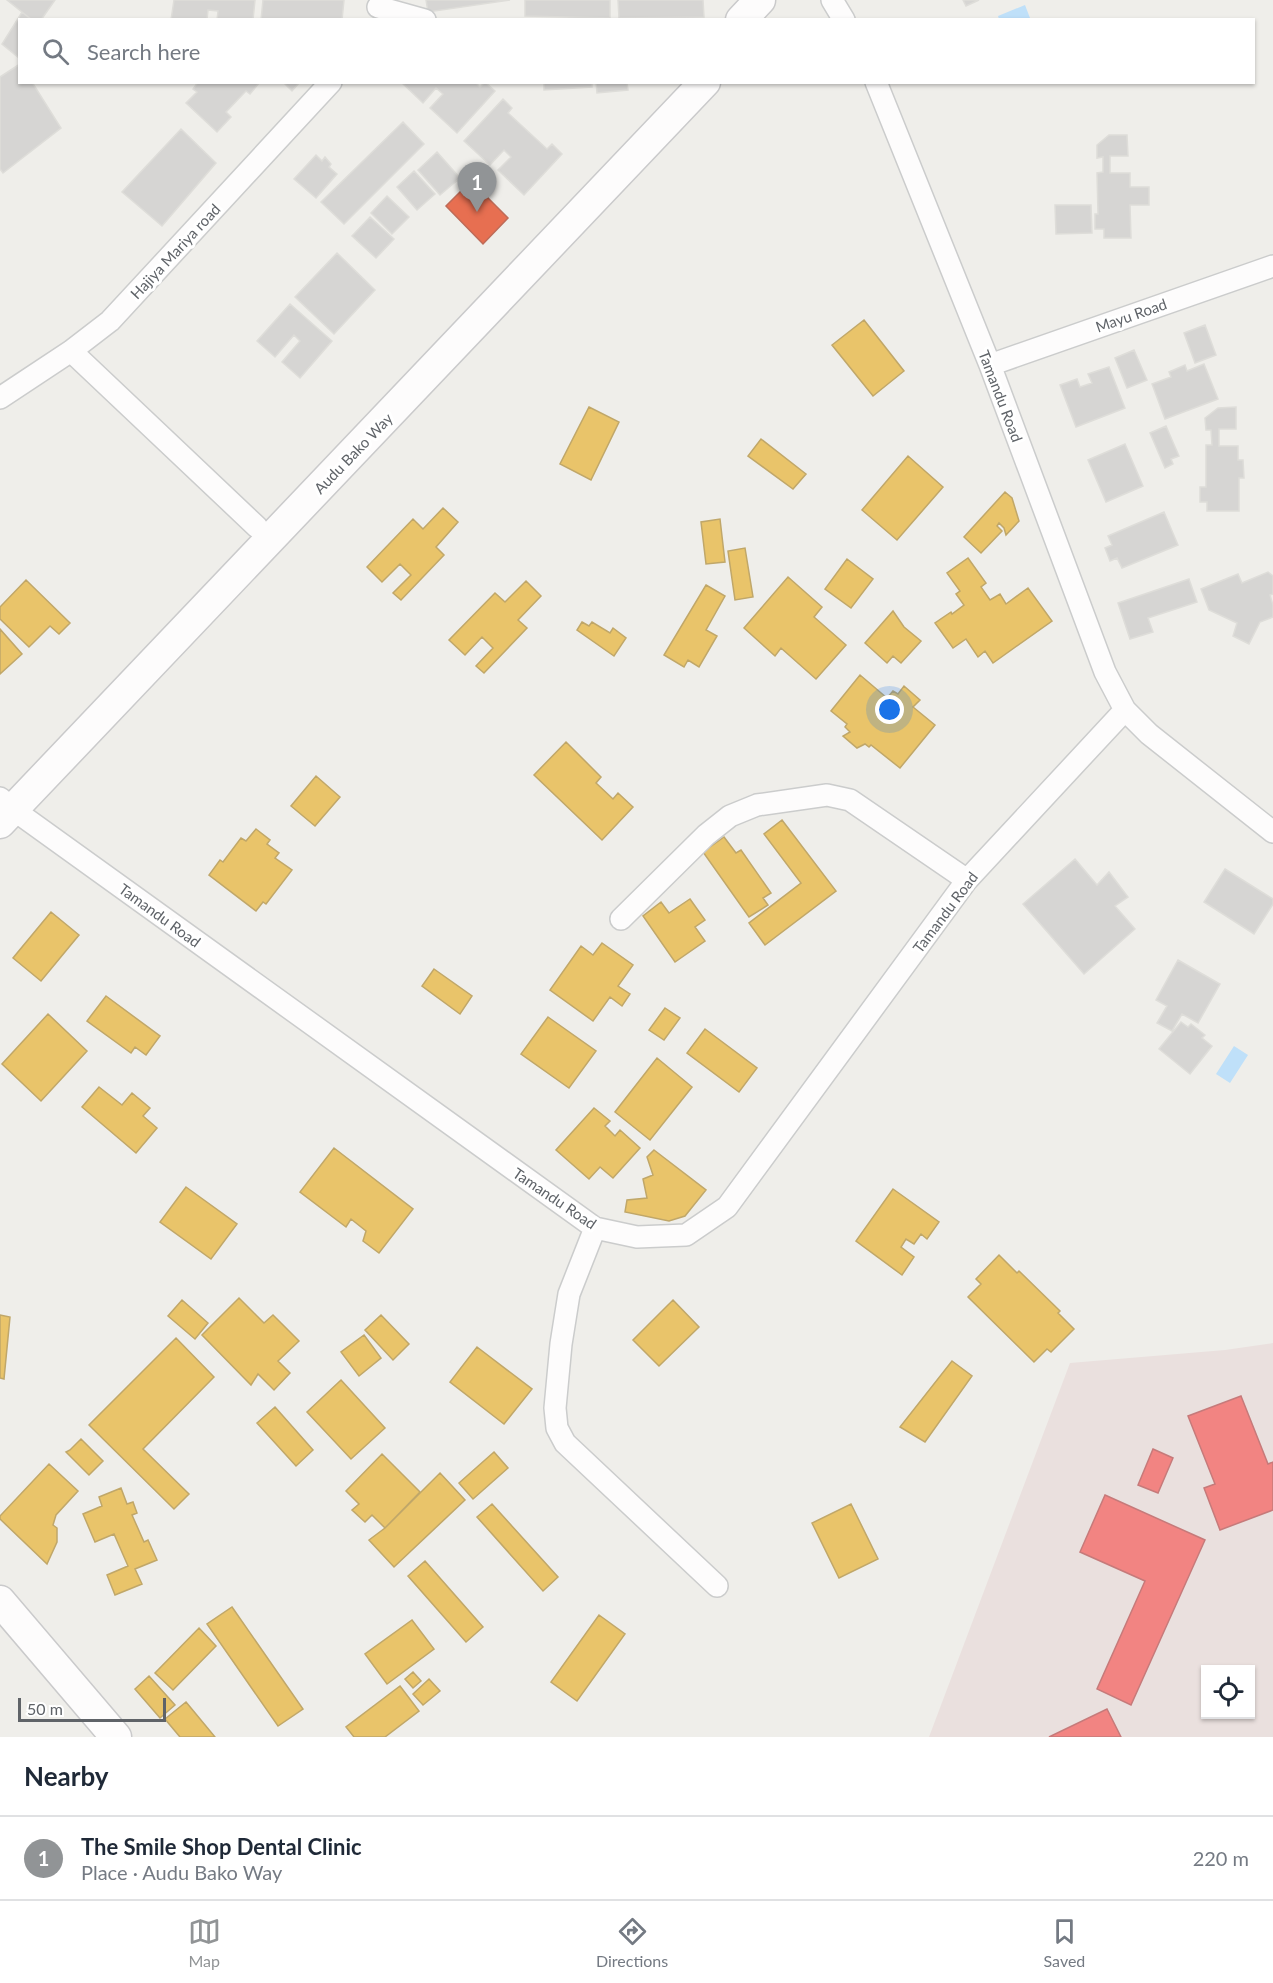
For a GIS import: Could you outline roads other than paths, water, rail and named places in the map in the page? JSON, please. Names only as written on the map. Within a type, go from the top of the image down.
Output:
[{"type":"main road","points":[[743,18],[760,0]]},
{"type":"main road","points":[[767,18],[784,0]]},
{"type":"main road","name":"Audu Bako Way","points":[[3,807],[257,527],[679,84]]},
{"type":"main road","name":"Audu Bako Way","points":[[3,807],[703,84]]},
{"type":"main road","points":[[0,1601],[116,1737]]},
{"type":"street","points":[[832,0],[843,18]]},
{"type":"street","points":[[378,9],[416,18]]},
{"type":"street","name":"Hajiya Mariya road","points":[[0,398],[71,351],[111,321],[329,84]]},
{"type":"street","name":"Tamandu Road","points":[[877,84],[990,365],[1105,672],[1125,710],[1149,734],[1273,832]]},
{"type":"street","name":"Mayu Road","points":[[990,365],[1273,266]]},
{"type":"street","points":[[71,351],[257,527]]},
{"type":"street","name":"Tamandu Road","points":[[3,807],[595,1228],[637,1237],[686,1235],[727,1207],[967,880],[1125,710]]},
{"type":"street","points":[[621,919],[706,835],[730,816],[757,805],[827,795],[850,800],[967,880]]},
{"type":"street","points":[[595,1228],[569,1294],[556,1398],[557,1428],[565,1443],[717,1586]]},
{"type":"water","points":[[1025,5],[1030,18],[999,18],[998,16]]},
{"type":"water","points":[[1234,1046],[1248,1055],[1230,1083],[1216,1074]]},
{"type":"place","name":"The Smile Shop Dental Clinic","points":[[477,212]]}]
